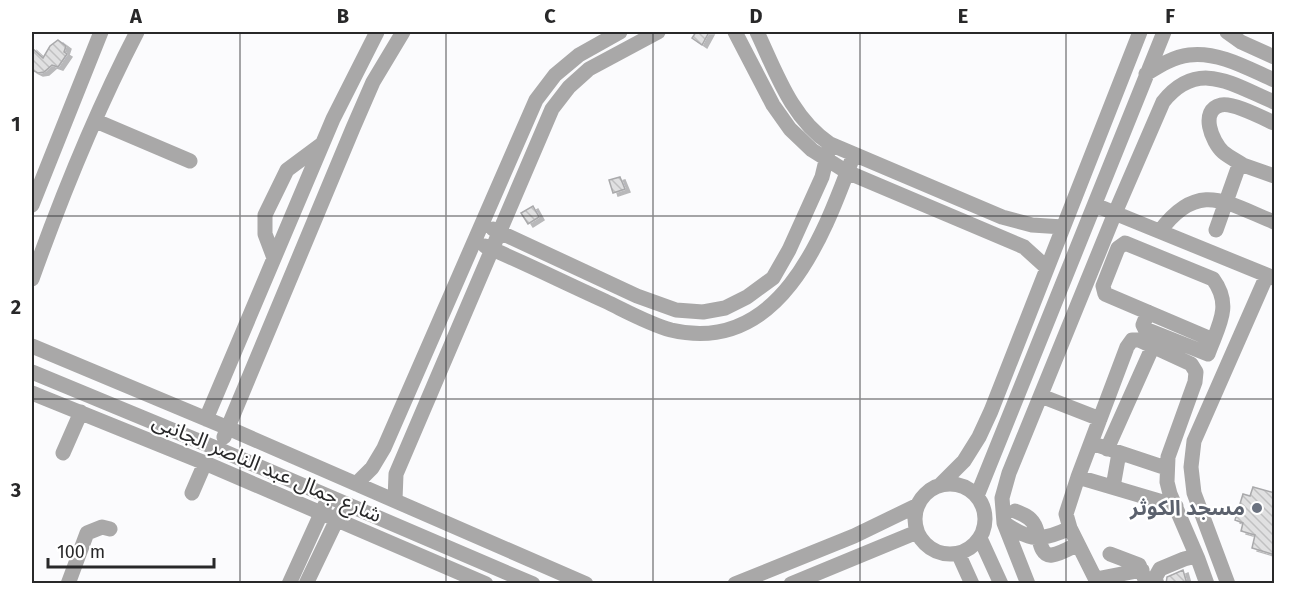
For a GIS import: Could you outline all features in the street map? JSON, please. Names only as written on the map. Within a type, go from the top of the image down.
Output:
[{"type":"street","points":[[32,205],[101,32]]},
{"type":"street","points":[[32,279],[49,231],[118,68],[137,32]]},
{"type":"street","points":[[206,419],[333,118],[377,32]]},
{"type":"street","points":[[218,449],[373,82],[404,32]]},
{"type":"street","points":[[356,484],[372,468],[384,448],[536,100],[555,75],[571,62],[620,32]]},
{"type":"street","points":[[395,500],[396,474],[552,109],[569,87],[590,69],[658,32]]},
{"type":"street","points":[[735,32],[765,92],[781,117],[801,140],[826,160],[847,172],[1024,247],[1046,267]]},
{"type":"street","points":[[757,32],[794,108],[810,129],[830,144],[1002,217],[1032,225],[1063,227]]},
{"type":"street","points":[[940,485],[960,485],[977,496],[983,506],[984,527],[980,538],[967,550],[958,553],[938,552],[922,541],[917,532],[915,513],[923,496],[940,485],[964,461],[979,437],[1140,32]]},
{"type":"street","points":[[977,496],[1164,32]]},
{"type":"street","points":[[1227,32],[1241,42],[1275,57]]},
{"type":"street","points":[[1146,74],[1168,61],[1189,55],[1211,55],[1275,80]]},
{"type":"street","points":[[1028,584],[1004,523],[1002,498],[1009,473],[1163,102],[1174,88],[1189,79],[1206,77],[1223,81],[1275,102]]},
{"type":"street","points":[[1275,123],[1222,104],[1213,109],[1208,118],[1212,136],[1222,152],[1243,165],[1275,176]]},
{"type":"street","points":[[333,118],[353,128]]},
{"type":"street","points":[[96,121],[190,161]]},
{"type":"street","points":[[274,258],[266,234],[265,215],[287,170],[322,144]]},
{"type":"street","points":[[482,223],[637,296],[676,310],[703,312],[725,308],[747,297],[773,278],[789,250],[822,177],[830,144]]},
{"type":"street","points":[[474,241],[671,330],[706,333],[734,329],[776,302],[805,266],[816,247],[854,154]]},
{"type":"street","points":[[1216,230],[1238,168],[1243,165]]},
{"type":"street","points":[[1160,231],[1173,214],[1191,202],[1210,199],[1226,202],[1275,222]]},
{"type":"street","points":[[1095,205],[1271,276],[1194,441],[1191,467],[1194,493],[1228,584]]},
{"type":"street","points":[[1145,577],[1097,581],[1070,528],[1066,514],[1127,347],[1132,340],[1156,340],[1208,354],[1224,311],[1224,299],[1213,279],[1125,243],[1121,244],[1107,276],[1103,290],[1105,294],[1213,340]]},
{"type":"street","points":[[1148,312],[1143,325],[1145,329],[1156,340],[1191,364],[1196,372],[1195,382],[1166,468],[1168,488],[1207,584]]},
{"type":"street","points":[[1113,487],[1113,451],[1156,340]]},
{"type":"street","points":[[32,346],[228,428],[586,584]]},
{"type":"street","points":[[32,372],[533,584]]},
{"type":"street","name":"شارع جمال عبد الناصر الجانبى","points":[[32,393],[205,463],[336,521],[486,583]]},
{"type":"street","points":[[1041,396],[1100,419]]},
{"type":"street","points":[[63,453],[93,397]]},
{"type":"street","points":[[1091,443],[1166,468]]},
{"type":"street","points":[[192,493],[205,463]]},
{"type":"street","points":[[1078,477],[1176,506]]},
{"type":"street","points":[[289,584],[329,497]]},
{"type":"street","points":[[306,584],[345,504]]},
{"type":"street","points":[[735,584],[854,536],[918,505]]},
{"type":"street","points":[[1015,511],[1025,515],[1033,522],[1039,531],[1043,551],[1047,555],[1078,544]]},
{"type":"street","points":[[1004,523],[1022,536],[1039,538],[1055,535],[1070,528]]},
{"type":"street","points":[[68,584],[87,533],[94,528],[110,528]]},
{"type":"street","points":[[791,584],[917,532]]},
{"type":"street","points":[[980,538],[1001,584]]},
{"type":"street","points":[[958,553],[972,584]]},
{"type":"street","points":[[1110,554],[1133,561],[1145,577]]},
{"type":"street","points":[[1157,584],[1155,578],[1160,569],[1192,557],[1197,559]]},
{"type":"building","points":[[696,32],[709,32],[702,45],[692,38]]},
{"type":"building","points":[[58,40],[66,46],[64,52],[67,54],[58,67],[52,65],[44,72],[38,73],[32,70],[32,48],[43,58],[50,46]]},
{"type":"building","points":[[620,177],[625,189],[613,193],[609,180]]},
{"type":"building","points":[[533,206],[539,217],[528,224],[521,213]]},
{"type":"building","name":"مسجد الكوثر","points":[[1253,487],[1275,493],[1275,555],[1252,548],[1255,535],[1241,531],[1243,523],[1235,520],[1243,494],[1250,496]]},
{"type":"building","points":[[1183,570],[1187,584],[1166,584],[1167,577]]},
{"type":"place","name":"مسجد الكوثر","points":[[1257,508]]}]
